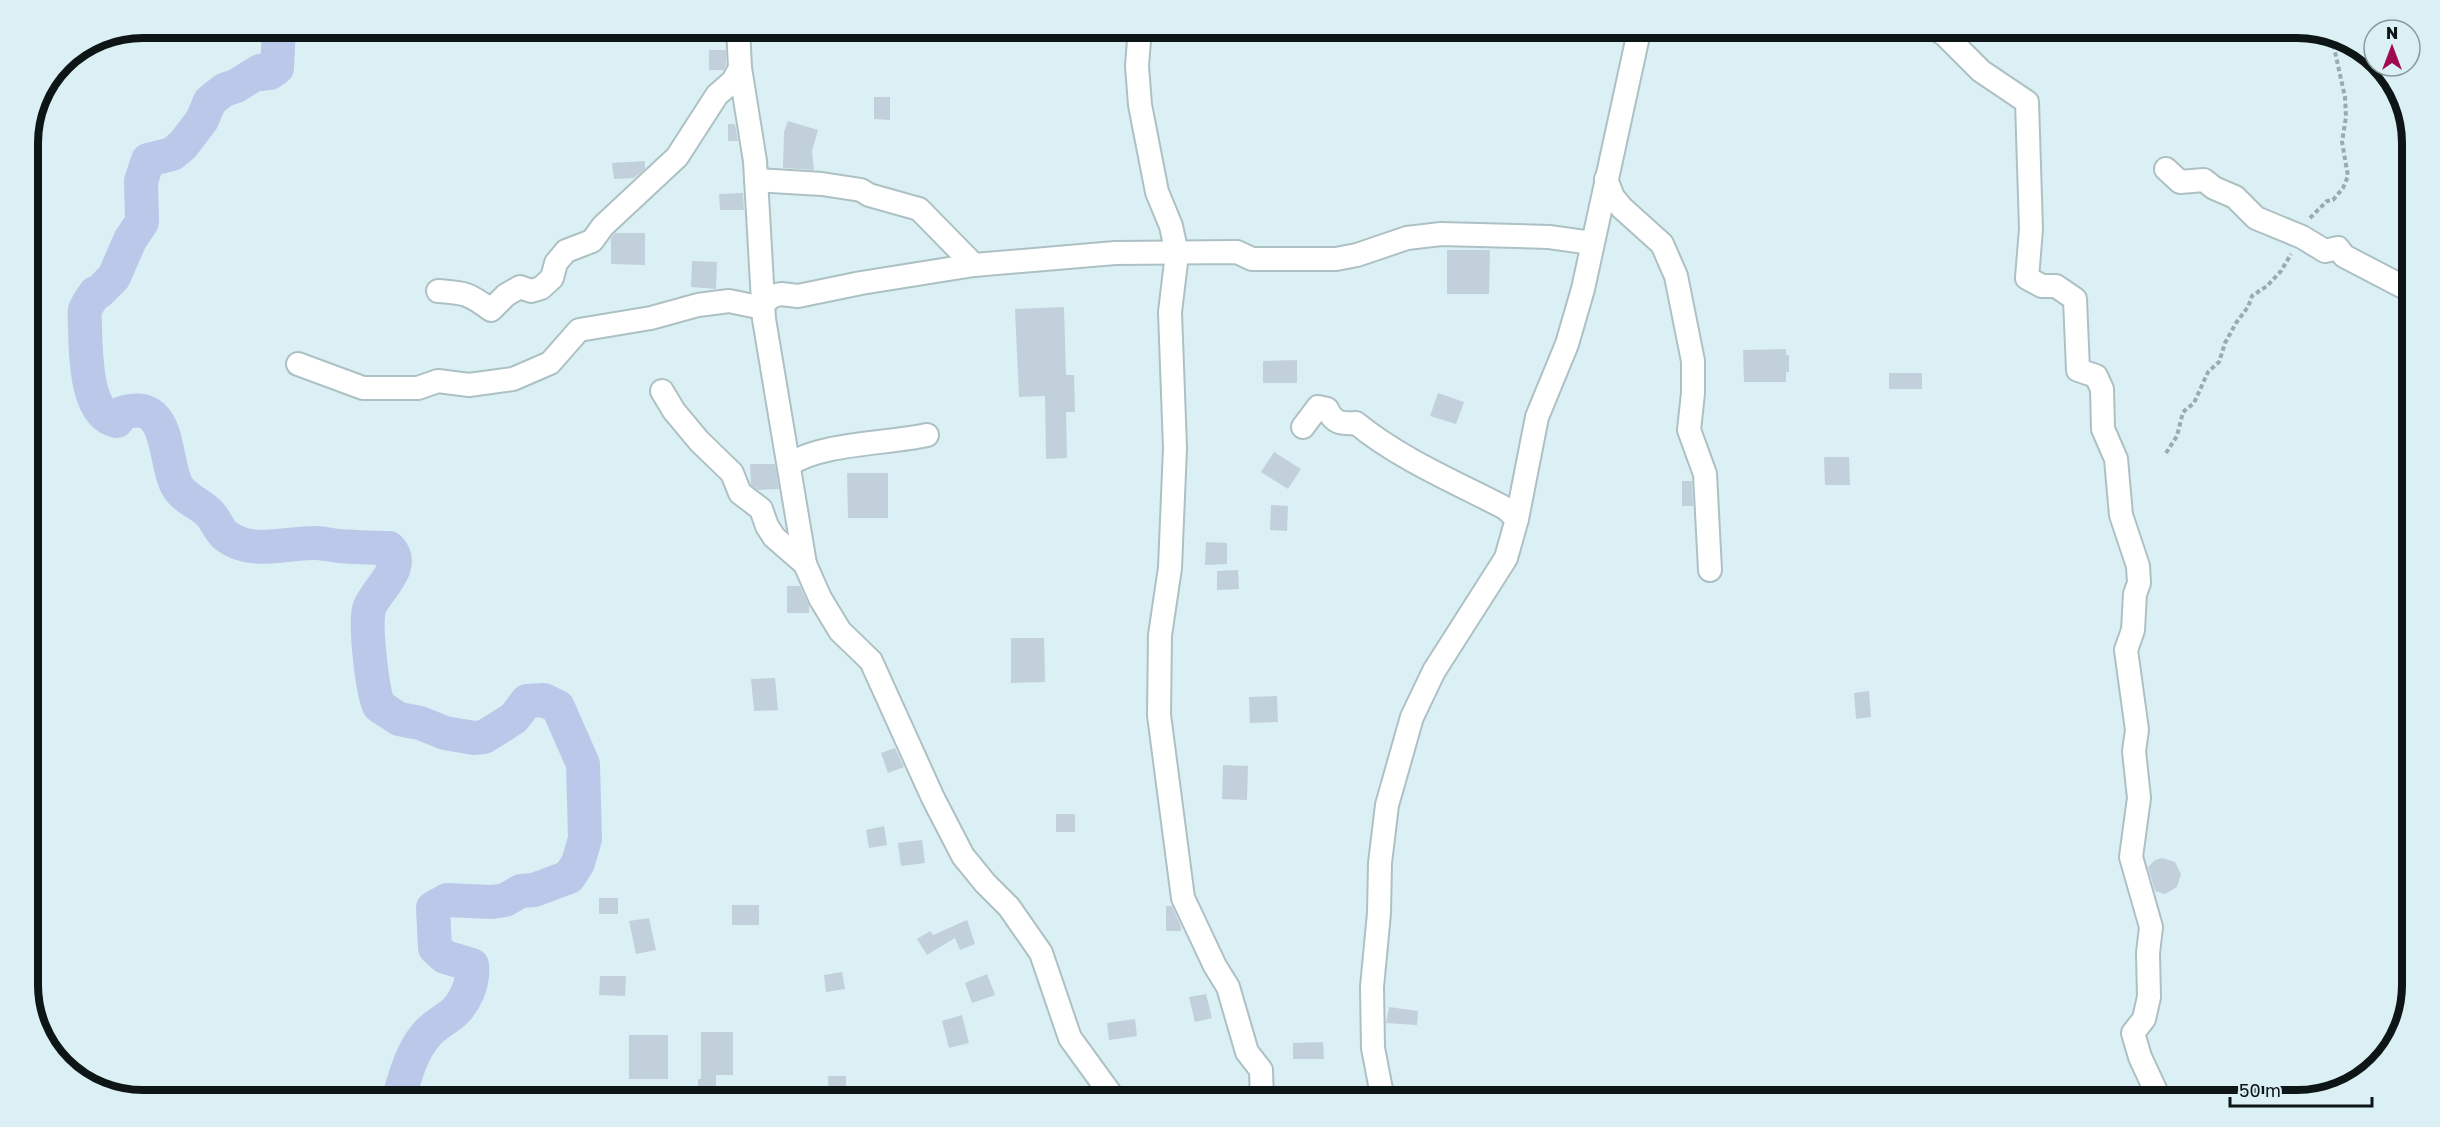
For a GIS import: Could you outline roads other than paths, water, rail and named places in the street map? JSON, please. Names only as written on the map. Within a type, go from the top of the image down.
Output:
[{"type":"street","points":[[739,38],[740,69],[756,180],[764,319],[805,564],[820,598],[840,631],[871,661],[928,788],[963,856],[985,883],[1010,907],[1041,953],[1070,1038],[1108,1090]]},
{"type":"street","points":[[1139,38],[1137,66],[1140,105],[1157,192],[1171,226],[1177,254],[1170,312],[1175,448],[1170,568],[1160,635],[1160,715],[1183,898],[1215,966],[1228,987],[1246,1052],[1261,1070],[1262,1090]]},
{"type":"street","points":[[1381,1090],[1373,1048],[1372,987],[1379,913],[1380,863],[1387,805],[1412,717],[1434,671],[1506,558],[1517,519],[1537,417],[1567,344],[1582,289],[1638,38]]},
{"type":"street","points":[[1948,38],[1981,71],[2027,102],[2031,229],[2027,278],[2042,286],[2056,286],[2075,299],[2078,369],[2096,376],[2102,389],[2103,429],[2116,459],[2121,515],[2138,566],[2139,583],[2135,594],[2133,630],[2126,650],[2137,730],[2134,751],[2139,798],[2131,857],[2151,927],[2148,953],[2149,997],[2144,1019],[2133,1033],[2140,1057],[2155,1090]]},
{"type":"street","points":[[438,291],[453,290],[470,295],[490,310],[506,295],[520,287],[531,291],[541,288],[552,278],[556,263],[566,251],[592,241],[603,226],[677,157],[717,95],[733,81],[740,69]]},
{"type":"street","points":[[2166,169],[2180,182],[2204,180],[2214,188],[2235,197],[2256,218],[2302,237],[2325,251],[2338,248],[2344,255],[2402,286]]},
{"type":"street","points":[[1606,179],[1613,197],[1622,208],[1662,244],[1676,276],[1693,361],[1693,393],[1689,430],[1704,474],[1710,570]]},
{"type":"street","points":[[756,180],[854,188],[869,195],[919,209],[974,265]]},
{"type":"street","points":[[298,364],[363,388],[418,388],[438,381],[468,385],[513,379],[550,363],[579,330],[651,318],[698,305],[729,301],[758,307],[773,296],[798,296],[861,283],[974,265],[1115,253],[1237,252],[1252,259],[1336,259],[1357,255],[1407,238],[1441,234],[1549,237],[1592,243]]},
{"type":"street","points":[[662,391],[674,411],[699,441],[732,473],[740,493],[761,509],[766,526],[774,537],[805,564]]},
{"type":"street","points":[[1303,428],[1318,407],[1327,409],[1332,420],[1341,424],[1356,423],[1371,435],[1416,462],[1505,508],[1517,519]]},
{"type":"street","points":[[789,465],[801,456],[822,450],[927,435]]},
{"type":"waterway","points":[[278,38],[277,68],[270,73],[262,74],[260,71],[236,86],[224,90],[210,101],[202,120],[183,145],[172,154],[148,160],[141,181],[142,222],[130,240],[114,277],[99,292],[95,293],[85,310],[87,367],[93,396],[106,416],[117,421],[122,413],[138,411],[149,414],[157,421],[179,489],[210,514],[221,531],[236,542],[258,547],[316,543],[389,548],[394,556],[393,571],[372,602],[368,617],[372,673],[379,706],[399,719],[420,723],[445,733],[474,738],[484,737],[514,718],[527,701],[544,700],[558,707],[583,764],[585,839],[578,863],[569,877],[534,890],[521,891],[505,900],[492,902],[447,900],[433,908],[435,948],[445,957],[472,965],[472,979],[468,993],[456,1010],[431,1029],[420,1042],[401,1090]]}]
